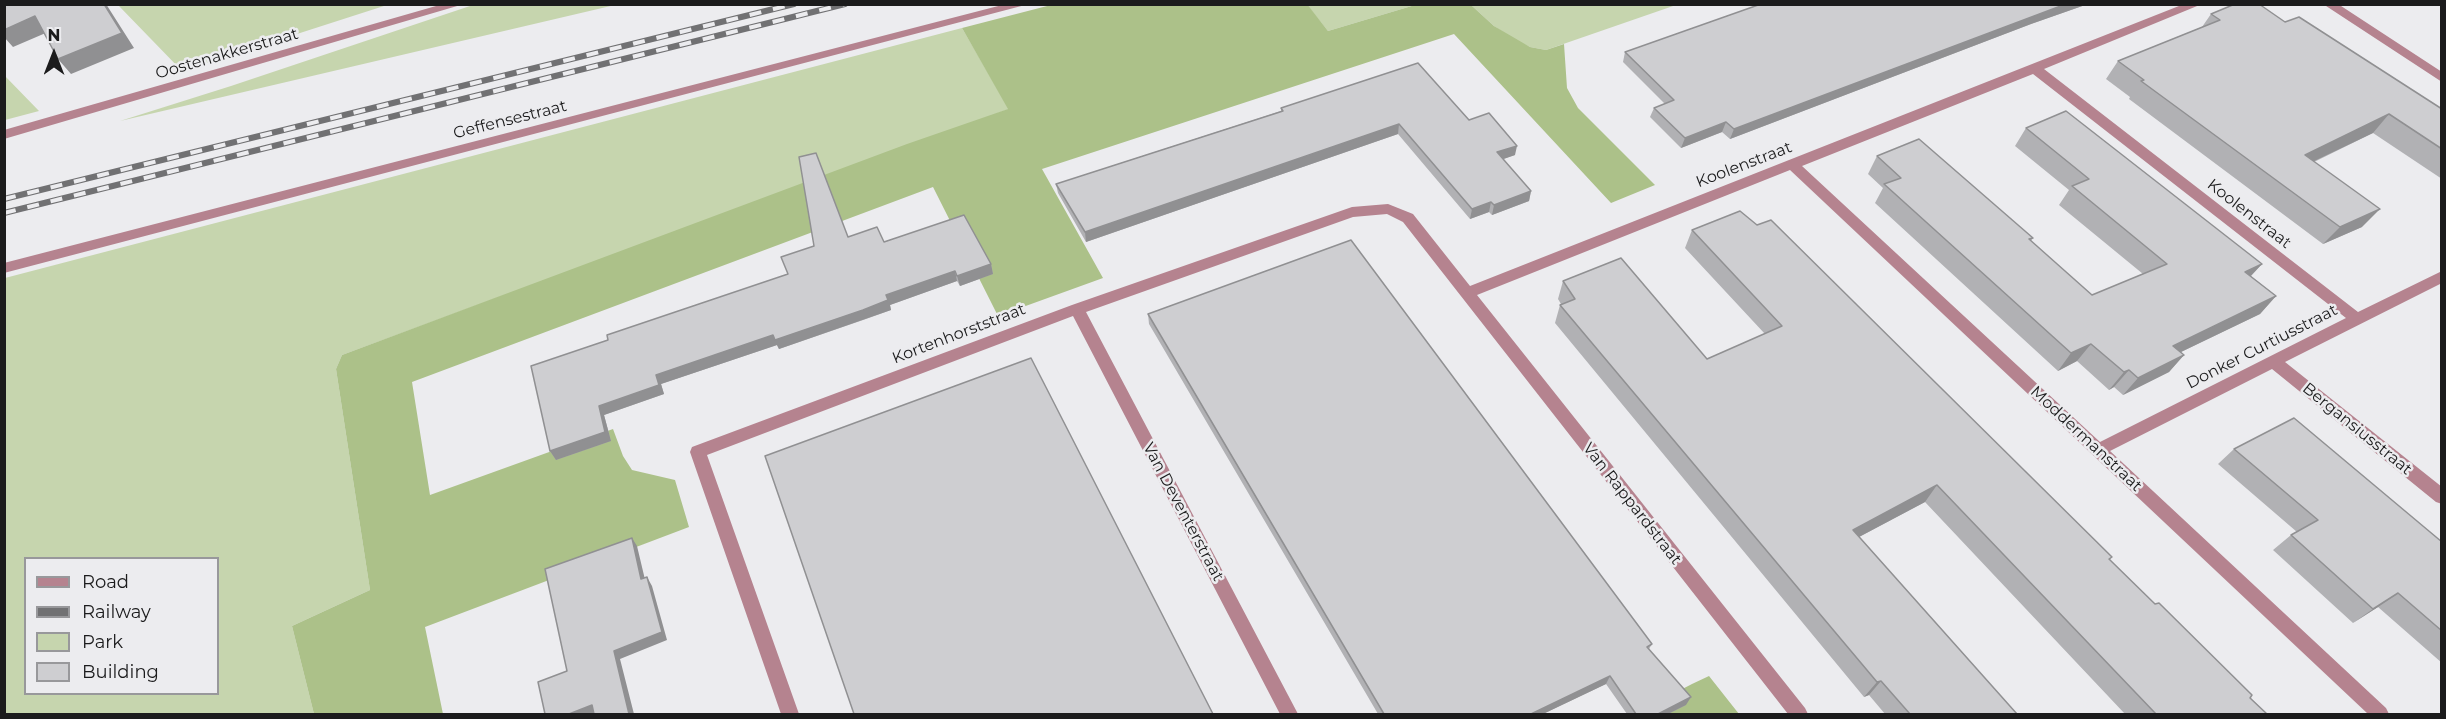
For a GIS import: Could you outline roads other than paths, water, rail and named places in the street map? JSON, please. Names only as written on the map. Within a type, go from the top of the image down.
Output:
[{"type":"street","name":"Oostenakkerstraat","points":[[4,135],[458,4]]},
{"type":"street","name":"Geffensestraat","points":[[4,268],[1023,4]]},
{"type":"street","name":"Koolenstraat","points":[[1466,294],[2196,4]]},
{"type":"street","points":[[2329,4],[2442,78]]},
{"type":"street","name":"Koolenstraat","points":[[2035,69],[2357,319]]},
{"type":"street","name":"Moddermanstraat","points":[[1792,164],[2380,714]]},
{"type":"street","name":"Kortenhorststraat","points":[[790,714],[698,452],[1077,309],[1352,212],[1388,209],[1408,218],[1466,294]]},
{"type":"street","name":"Donker Curtiusstraat","points":[[2098,450],[2439,280]]},
{"type":"street","name":"Van Rappardstraat","points":[[1466,294],[1799,714]]},
{"type":"street","name":"Van Deventerstraat","points":[[1077,309],[1289,714]]},
{"type":"street","name":"Bergansiusstraat","points":[[2273,361],[2442,497]]},
{"type":"railway","points":[[4,199],[794,4]]},
{"type":"railway","points":[[4,213],[845,4]]}]
